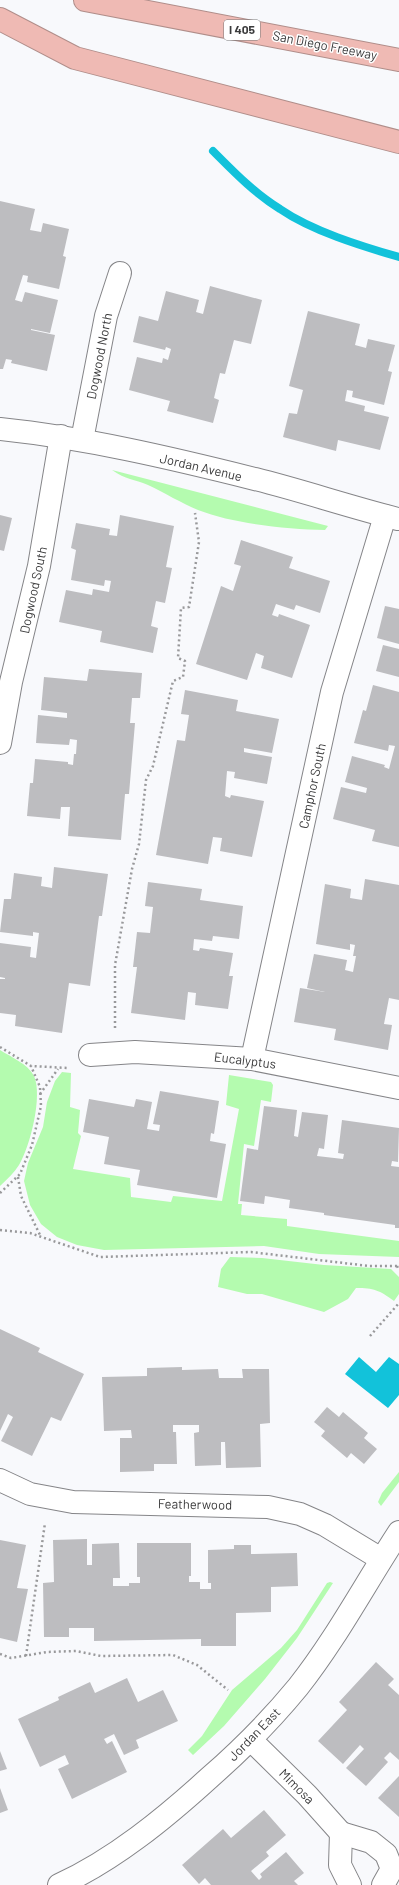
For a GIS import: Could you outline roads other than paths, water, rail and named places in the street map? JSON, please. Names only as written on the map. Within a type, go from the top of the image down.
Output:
[{"type":"highway","name":"San Diego Freeway","points":[[85,0],[399,60]]},
{"type":"highway","points":[[0,19],[75,58],[399,142]]},
{"type":"street","name":"Dogwood North","points":[[82,440],[106,316],[120,273]]},
{"type":"street","name":"Jordan Avenue","points":[[0,429],[82,440],[256,479],[392,518]]},
{"type":"street","name":"Dogwood South","points":[[0,744],[12,682],[40,566],[61,436]]},
{"type":"street","name":"Camphor South","points":[[252,1059],[332,692],[392,518]]},
{"type":"street","name":"Eucalyptus","points":[[90,1055],[115,1053],[166,1053],[252,1059],[399,1088]]},
{"type":"street","name":"Featherwood","points":[[0,1480],[30,1494],[73,1502],[268,1507],[300,1514],[325,1525],[382,1559]]},
{"type":"street","name":"Jordan East","points":[[59,1885],[138,1837],[169,1814],[251,1740],[298,1687],[339,1627],[399,1532]]},
{"type":"street","name":"Mimosa","points":[[251,1740],[307,1794],[341,1833]]},
{"type":"street","points":[[350,1885],[340,1865],[341,1833],[371,1842],[386,1854],[392,1869],[384,1885]]},
{"type":"water","points":[[359,1357],[376,1372],[389,1357],[399,1364],[399,1395],[388,1408],[345,1374]]},
{"type":"waterway","points":[[213,151],[253,189],[293,217],[337,237],[399,257]]}]
